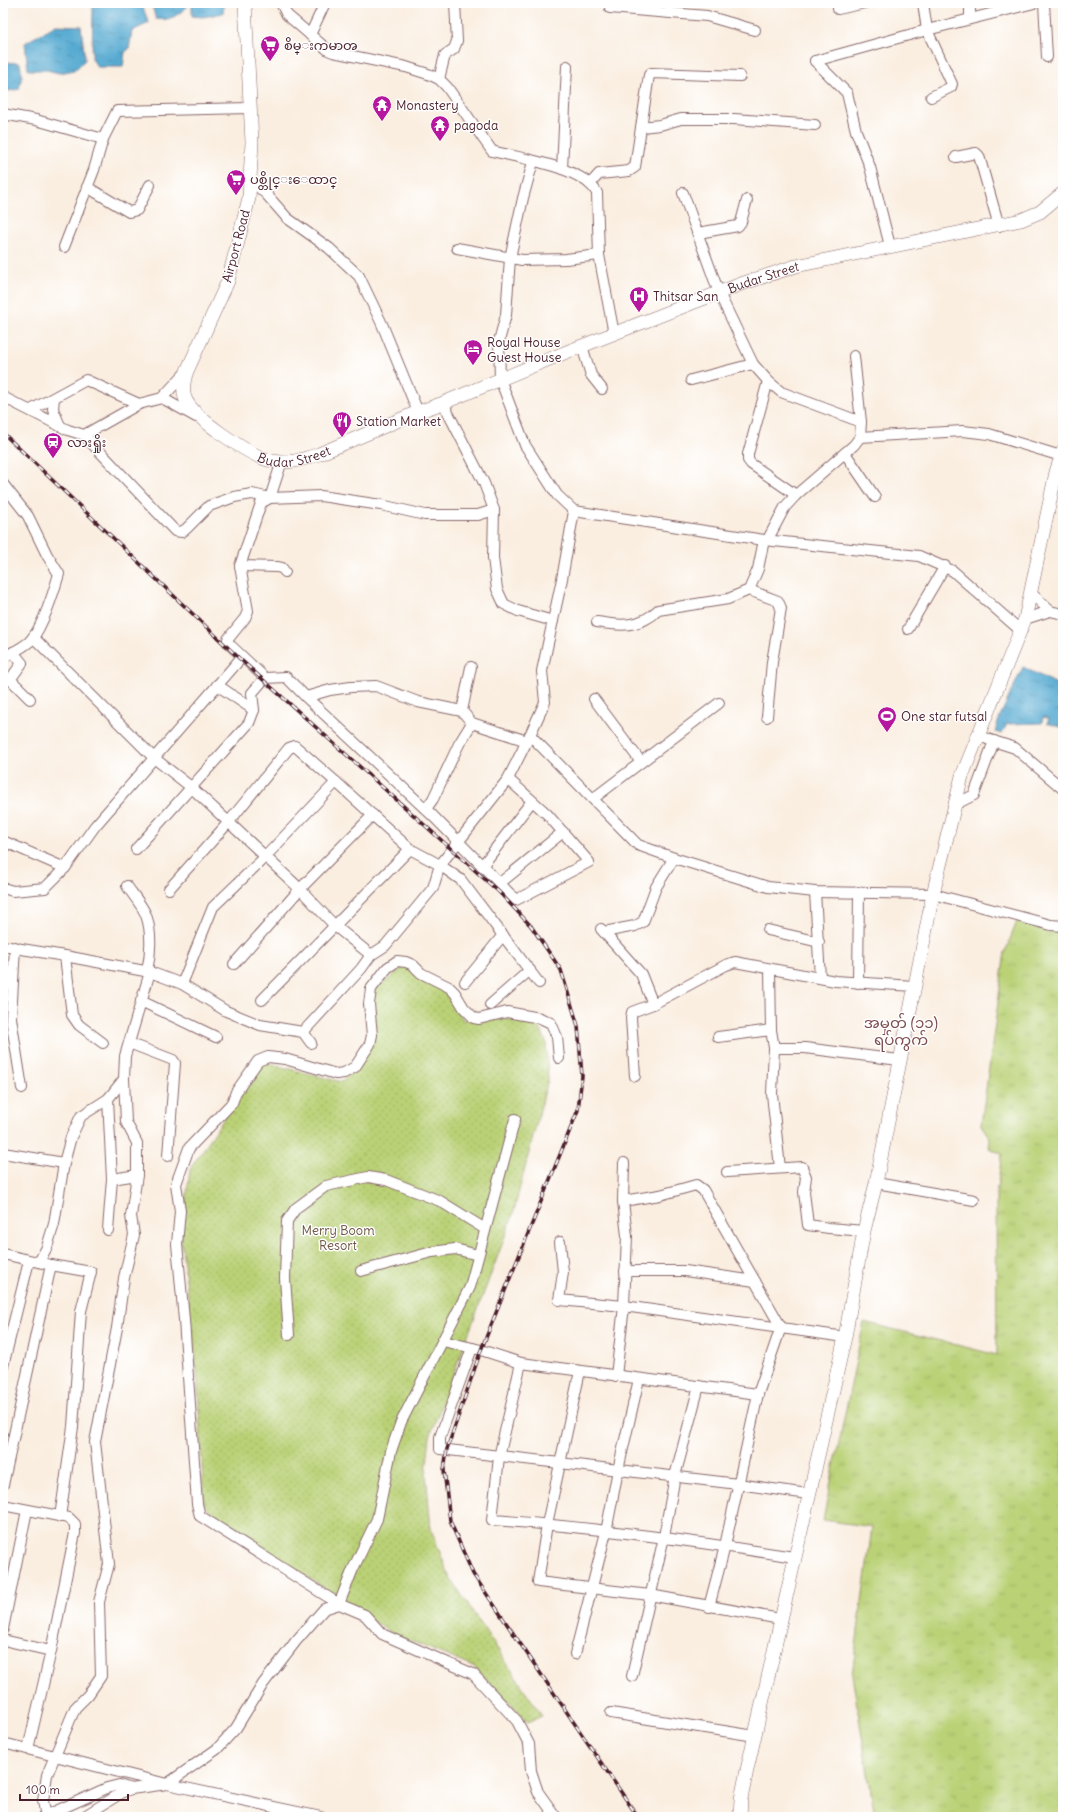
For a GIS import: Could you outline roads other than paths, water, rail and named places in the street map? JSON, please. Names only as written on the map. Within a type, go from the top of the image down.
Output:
[{"type":"main road","name":"Airport Road","points":[[183,384],[187,370],[228,281],[249,198],[252,142],[245,3]]},
{"type":"main road","name":"Budar Street","points":[[183,384],[185,397],[191,410],[206,422],[250,452],[268,460],[295,462],[319,454],[418,412],[582,346],[719,293],[796,266],[890,246],[999,226],[1021,220],[1040,212],[1063,193]]},
{"type":"main road","points":[[740,1817],[741,1799],[780,1619],[845,1337],[864,1231],[876,1183],[899,1060],[933,894],[962,776],[1023,625],[1062,454]]},
{"type":"street","points":[[281,3],[287,15],[333,52],[406,67],[439,79],[447,87],[488,148],[492,151],[562,169],[578,176],[590,184],[597,193],[599,255],[614,334]]},
{"type":"street","points":[[310,35],[325,3]]},
{"type":"street","points":[[439,79],[446,55],[454,49],[458,41],[455,3]]},
{"type":"street","points":[[838,9],[865,3]]},
{"type":"street","points":[[923,3],[927,30],[952,84],[951,87],[931,97]]},
{"type":"street","points":[[970,3],[970,19]]},
{"type":"street","points":[[890,246],[870,167],[856,131],[847,93],[815,62],[927,30],[1034,3]]},
{"type":"street","points":[[1044,3],[1047,57]]},
{"type":"street","points":[[610,8],[643,7],[707,16],[756,30]]},
{"type":"street","points":[[562,169],[567,66]]},
{"type":"street","points":[[590,184],[599,174],[629,171],[635,168],[649,75],[651,73],[740,76]]},
{"type":"street","points":[[64,247],[87,188],[102,139],[117,111],[250,108]]},
{"type":"street","points":[[3,114],[36,120],[102,139]]},
{"type":"street","points":[[641,127],[660,125],[681,119],[734,119],[815,125]]},
{"type":"street","points":[[956,157],[976,153],[979,156],[999,226]]},
{"type":"street","points":[[533,162],[523,198],[510,258],[506,315],[499,341],[500,379],[525,445],[557,495],[574,510],[766,540],[919,556],[945,566],[953,571],[1023,625],[1050,611]]},
{"type":"street","points":[[250,179],[267,195],[287,218],[329,248],[359,276],[382,324],[418,412]]},
{"type":"street","points":[[87,188],[129,212],[134,212],[137,210],[150,185]]},
{"type":"street","points":[[683,193],[719,293],[753,364],[768,381],[781,392],[861,422]]},
{"type":"street","points":[[698,233],[738,226],[741,222],[747,200]]},
{"type":"street","points":[[457,248],[522,260],[566,259],[599,255]]},
{"type":"street","points":[[582,346],[590,375],[602,390]]},
{"type":"street","points":[[597,622],[617,625],[642,622],[651,617],[658,610],[728,599],[748,590],[758,569],[766,540],[785,507],[796,495],[845,453],[860,437],[861,422],[854,356]]},
{"type":"street","points":[[691,380],[753,364]]},
{"type":"street","points":[[84,435],[139,404],[162,398],[187,370]]},
{"type":"street","points":[[31,410],[86,380],[139,404]]},
{"type":"street","points":[[768,381],[748,454],[748,460],[751,464],[796,495]]},
{"type":"street","points":[[3,397],[60,426],[84,435],[174,531],[182,532],[210,506],[234,497],[252,494],[270,498],[321,496],[381,505],[425,515],[478,515],[494,510]]},
{"type":"street","points":[[54,398],[53,409],[60,426]]},
{"type":"street","points":[[162,398],[206,422]]},
{"type":"street","points":[[443,403],[484,483],[494,510],[493,558],[496,589],[504,604],[518,611],[553,620]]},
{"type":"street","points":[[860,437],[962,431],[989,434],[1062,454]]},
{"type":"street","points":[[845,453],[874,497]]},
{"type":"street","points":[[282,461],[270,498],[261,503],[240,566],[248,611],[245,618],[228,639],[228,643],[265,678],[286,677],[426,810],[516,900],[590,862],[547,814],[508,779]]},
{"type":"street","points":[[3,484],[28,516],[47,555],[60,574],[49,604],[29,642],[3,658]]},
{"type":"street","points":[[303,1032],[371,955],[384,946],[434,888],[440,865],[508,779],[545,702],[542,671],[562,579],[574,510]]},
{"type":"street","points":[[240,566],[277,567],[282,568],[285,572]]},
{"type":"street","points":[[908,629],[945,566]]},
{"type":"street","points":[[748,590],[778,601],[781,608],[772,662],[767,717]]},
{"type":"street","points":[[1031,593],[1050,611],[1063,614]]},
{"type":"street","points":[[33,636],[154,758],[191,787],[300,889],[335,926],[371,955]]},
{"type":"street","points":[[13,652],[22,663],[11,680],[30,699]]},
{"type":"street","points":[[3,888],[13,891],[45,888],[66,868],[95,826],[242,657]]},
{"type":"street","points":[[462,711],[471,667]]},
{"type":"street","points":[[136,849],[249,723],[254,710],[252,694],[265,678]]},
{"type":"street","points":[[217,685],[254,710]]},
{"type":"street","points":[[306,697],[337,689],[376,686],[418,702],[462,711],[472,723],[528,738],[594,798],[638,846],[768,887],[815,892],[933,894],[1051,925],[1063,926]]},
{"type":"street","points":[[594,699],[641,762]]},
{"type":"street","points":[[594,798],[719,703]]},
{"type":"street","points":[[426,810],[433,799],[459,744],[472,723]]},
{"type":"street","points":[[978,736],[1015,748],[1063,789]]},
{"type":"street","points":[[954,806],[974,796],[994,741]]},
{"type":"street","points":[[169,889],[228,823],[289,748],[295,746],[410,849],[440,865],[461,880],[539,983]]},
{"type":"street","points":[[182,984],[212,907],[265,857],[336,782]]},
{"type":"street","points":[[482,866],[532,801]]},
{"type":"street","points":[[234,964],[300,889],[373,815]]},
{"type":"street","points":[[500,883],[563,832]]},
{"type":"street","points":[[3,841],[66,868]]},
{"type":"street","points":[[262,1000],[410,849]]},
{"type":"street","points":[[653,1004],[641,974],[602,930],[635,926],[643,922],[656,887],[674,858]]},
{"type":"street","points":[[127,886],[146,914],[149,925],[150,957],[141,1001],[125,1056],[124,1079],[126,1122],[137,1143],[137,1175],[131,1216],[134,1235],[124,1278],[117,1328],[95,1442],[109,1564],[99,1602],[100,1676],[88,1695],[75,1708],[47,1775],[43,1801],[45,1817],[107,1788],[119,1785],[131,1789]]},
{"type":"street","points":[[815,892],[820,978]]},
{"type":"street","points":[[858,983],[859,892]]},
{"type":"street","points":[[768,930],[819,942]]},
{"type":"street","points":[[465,982],[503,935]]},
{"type":"street","points":[[3,946],[148,972],[182,984],[226,1011],[260,1026],[303,1032],[311,1044]]},
{"type":"street","points":[[15,948],[11,1018],[22,1088]]},
{"type":"street","points":[[65,956],[72,1015],[79,1025],[103,1043]]},
{"type":"street","points":[[556,1817],[538,1792],[531,1771],[529,1744],[517,1721],[473,1674],[382,1634],[365,1615],[339,1604],[200,1516],[197,1496],[177,1244],[180,1211],[176,1184],[189,1148],[232,1103],[236,1092],[258,1061],[268,1057],[285,1058],[336,1074],[344,1073],[355,1066],[370,1044],[372,1035],[369,1004],[371,989],[386,968],[397,961],[406,962],[413,965],[422,974],[448,987],[455,993],[464,1008],[474,1018],[479,1019],[507,1012],[540,1018],[550,1023],[554,1028],[557,1037],[559,1058]]},
{"type":"street","points":[[635,1076],[630,1018],[632,1012],[653,1004],[726,965],[735,962],[820,978],[858,983],[914,986]]},
{"type":"street","points":[[770,969],[771,1030],[774,1048],[772,1094],[780,1168]]},
{"type":"street","points":[[490,1005],[530,970]]},
{"type":"street","points":[[141,1001],[216,1037]]},
{"type":"street","points":[[718,1036],[771,1030]]},
{"type":"street","points":[[129,1043],[173,1060],[175,1063],[168,1156]]},
{"type":"street","points":[[774,1048],[805,1048],[899,1060]]},
{"type":"street","points":[[3,1366],[34,1261],[47,1247],[54,1224],[64,1163],[71,1137],[81,1116],[108,1099],[124,1079]]},
{"type":"street","points":[[108,1099],[112,1179],[108,1230]]},
{"type":"street","points":[[83,1817],[131,1789],[167,1784],[217,1749],[236,1728],[263,1684],[296,1641],[324,1609],[339,1604],[353,1569],[377,1519],[391,1451],[401,1422],[470,1287],[515,1119]]},
{"type":"street","points":[[3,1153],[64,1163]]},
{"type":"street","points":[[616,1376],[624,1306],[627,1236],[623,1201],[624,1163]]},
{"type":"street","points":[[727,1172],[802,1167],[806,1177],[804,1192],[808,1225],[864,1231]]},
{"type":"street","points":[[112,1179],[137,1175]]},
{"type":"street","points":[[289,1335],[285,1278],[287,1221],[296,1208],[326,1186],[368,1177],[386,1180],[440,1201],[485,1229]]},
{"type":"street","points":[[876,1183],[974,1200]]},
{"type":"street","points":[[623,1201],[660,1195],[696,1184],[699,1186],[703,1190],[781,1327],[758,1394],[725,1546],[709,1607]]},
{"type":"street","points":[[560,1242],[563,1272],[559,1300],[624,1306],[845,1337]]},
{"type":"street","points":[[361,1271],[432,1252],[455,1249],[478,1255]]},
{"type":"street","points":[[3,1254],[50,1265],[91,1272],[81,1311],[73,1427],[60,1517]]},
{"type":"street","points":[[3,1485],[50,1265]]},
{"type":"street","points":[[625,1271],[686,1271],[755,1281]]},
{"type":"street","points":[[3,1327],[14,1325]]},
{"type":"street","points":[[443,1341],[521,1363],[758,1394]]},
{"type":"street","points":[[472,1348],[440,1437],[440,1449],[499,1457],[676,1476],[808,1494]]},
{"type":"street","points":[[521,1363],[499,1457],[492,1520],[547,1524],[606,1532],[664,1537],[794,1557]]},
{"type":"street","points":[[580,1371],[547,1524],[538,1582],[650,1596],[780,1619]]},
{"type":"street","points":[[575,1654],[606,1532],[618,1470],[639,1379]]},
{"type":"street","points":[[632,1676],[664,1537],[676,1476],[699,1386]]},
{"type":"street","points":[[3,1505],[69,1518],[75,1524],[75,1533],[51,1651],[28,1749]]},
{"type":"street","points":[[3,1629],[27,1510]]},
{"type":"street","points":[[3,1640],[51,1651]]},
{"type":"street","points":[[611,1713],[755,1736]]},
{"type":"street","points":[[3,1743],[167,1784],[321,1817]]},
{"type":"water","points":[[93,3],[141,3],[149,23],[132,31],[129,49],[125,52],[123,67],[97,67],[92,58]]},
{"type":"water","points":[[151,3],[186,3],[187,7],[173,17],[156,19]]},
{"type":"water","points":[[192,3],[224,3],[223,13],[203,17],[192,16]]},
{"type":"water","points":[[56,25],[81,26],[85,60],[75,70],[59,73],[47,70],[28,70],[25,43]]},
{"type":"water","points":[[3,62],[20,63],[22,76],[19,89],[3,92]]},
{"type":"water","points":[[1023,667],[1063,687],[1063,728],[1047,723],[1049,719],[1043,717],[1042,723],[1007,724],[1002,734],[995,732],[1000,716]]},
{"type":"railway","points":[[3,433],[240,659],[499,892],[531,926],[561,970],[578,1026],[582,1076],[578,1110],[481,1350],[447,1449],[444,1470],[450,1521],[473,1574],[638,1817]]},
{"type":"place","name":"စိမ္းကမာၻ","points":[[270,62]]},
{"type":"place","name":"Monastery","points":[[382,122]]},
{"type":"place","name":"pagoda","points":[[440,142]]},
{"type":"place","name":"ပစ္တိုင္းေထာင္","points":[[236,196]]},
{"type":"place","name":"Thitsar San","points":[[639,313]]},
{"type":"place","name":"Royal House Guest House","points":[[473,366]]},
{"type":"place","name":"Station Market","points":[[342,438]]},
{"type":"place","name":"လားရှိုး","points":[[53,459]]},
{"type":"place","name":"One star futsal","points":[[887,733]]},
{"type":"district","name":"အမှတ် (၁၁) ရပ်ကွက်","points":[[901,1030]]},
{"type":"park label","name":"Merry Boom Resort","points":[[338,1238]]}]
